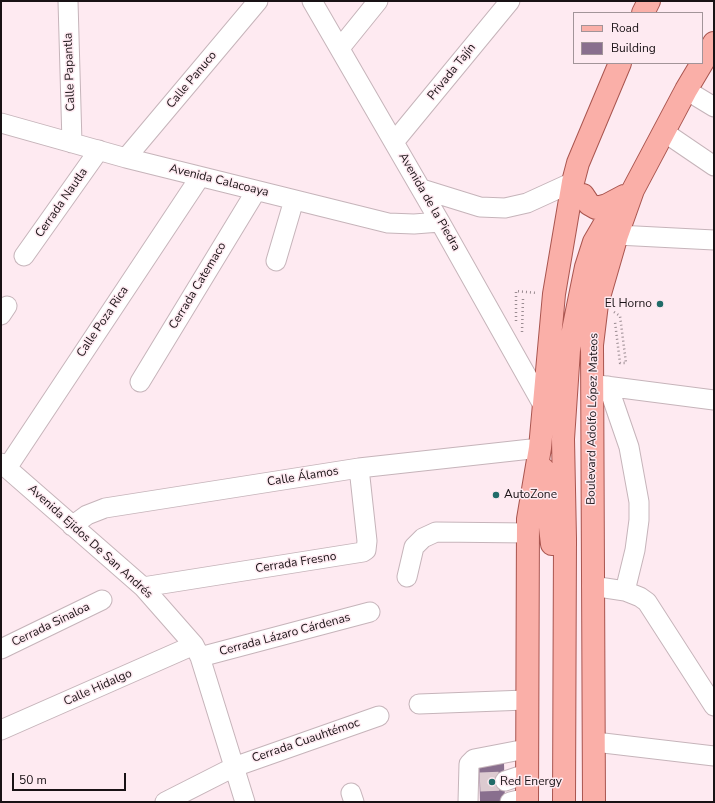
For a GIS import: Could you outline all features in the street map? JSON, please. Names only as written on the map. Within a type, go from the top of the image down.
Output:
[{"type":"main road","points":[[644,12],[649,1]]},
{"type":"main road","points":[[703,61],[714,43]]},
{"type":"main road","points":[[543,405],[568,300],[578,180],[620,64]]},
{"type":"main road","points":[[578,180],[589,204],[599,208],[634,190],[686,90],[701,64]]},
{"type":"main road","name":"Boulevard Adolfo López Mateos","points":[[521,801],[526,774],[528,519],[540,448],[554,294],[578,180]]},
{"type":"main road","name":"Boulevard Adolfo López Mateos","points":[[594,802],[595,742],[592,586],[600,385],[592,345],[598,304],[616,235],[634,190]]},
{"type":"main road","name":"Boulevard Adolfo López Mateos","points":[[557,794],[565,539],[563,439],[569,350],[586,267],[594,242],[608,218],[634,190]]},
{"type":"main road","name":"Boulevard Adolfo López Mateos","points":[[540,448],[552,541],[557,794]]},
{"type":"street","name":"Calle Papantla","points":[[68,1],[72,143]]},
{"type":"street","name":"Calle Panuco","points":[[126,158],[258,1]]},
{"type":"street","name":"Avenida de la Piedra","points":[[312,1],[422,190],[543,405]]},
{"type":"street","points":[[340,48],[378,1]]},
{"type":"street","name":"Privada Tajín","points":[[394,142],[510,1]]},
{"type":"street","points":[[703,64],[714,71]]},
{"type":"street","points":[[686,90],[714,107]]},
{"type":"street","name":"Avenida Calacoaya","points":[[1,123],[126,158],[388,223],[414,224],[440,222]]},
{"type":"street","points":[[664,132],[714,166]]},
{"type":"street","name":"Cerrada Nautla","points":[[24,256],[99,150]]},
{"type":"street","name":"Calle Poza Rica","points":[[4,465],[200,177]]},
{"type":"street","points":[[422,190],[480,208],[505,208],[527,203],[578,180]]},
{"type":"street","name":"Cerrada Catemaco","points":[[140,382],[256,191]]},
{"type":"street","points":[[276,261],[294,200]]},
{"type":"street","points":[[616,235],[714,240]]},
{"type":"street","points":[[600,385],[714,400]]},
{"type":"street","points":[[600,385],[629,447],[639,502],[639,520],[635,550],[625,591]]},
{"type":"street","name":"Calle Álamos","points":[[72,526],[87,515],[105,508],[359,468],[540,448]]},
{"type":"street","name":"Avenida Ejidos De San Andrés","points":[[4,465],[72,526],[143,586],[197,651],[245,802]]},
{"type":"street","name":"Cerrada Fresno","points":[[143,586],[363,552],[366,550],[367,541],[359,468]]},
{"type":"street","points":[[407,577],[414,546],[423,538],[436,532],[528,533]]},
{"type":"street","points":[[592,586],[625,591],[640,597],[647,602],[714,706]]},
{"type":"street","name":"Cerrada Sinaloa","points":[[1,649],[102,600]]},
{"type":"street","name":"Cerrada Lázaro Cárdenas","points":[[197,651],[370,612]]},
{"type":"street","name":"Calle Hidalgo","points":[[1,730],[197,651]]},
{"type":"street","points":[[419,704],[526,700]]},
{"type":"street","name":"Cerrada Cuauhtémoc","points":[[165,802],[234,767],[378,716]]},
{"type":"street","points":[[595,742],[714,756]]},
{"type":"street","points":[[468,802],[474,783],[469,764],[474,759],[526,749]]},
{"type":"street","points":[[505,781],[526,774]]},
{"type":"path","points":[[516,326],[516,291],[554,294]]},
{"type":"path","points":[[522,334],[523,299]]},
{"type":"path","points":[[598,304],[620,316],[626,363],[620,363],[615,322]]},
{"type":"building","name":"Red Energy","points":[[479,763],[504,763],[505,802],[480,802]]},
{"type":"tunnel","points":[[480,782],[505,781]]},
{"type":"place","name":"El Horno","points":[[660,304]]},
{"type":"place","name":"AutoZone","points":[[496,495]]},
{"type":"place","name":"Red Energy","points":[[492,782]]}]
